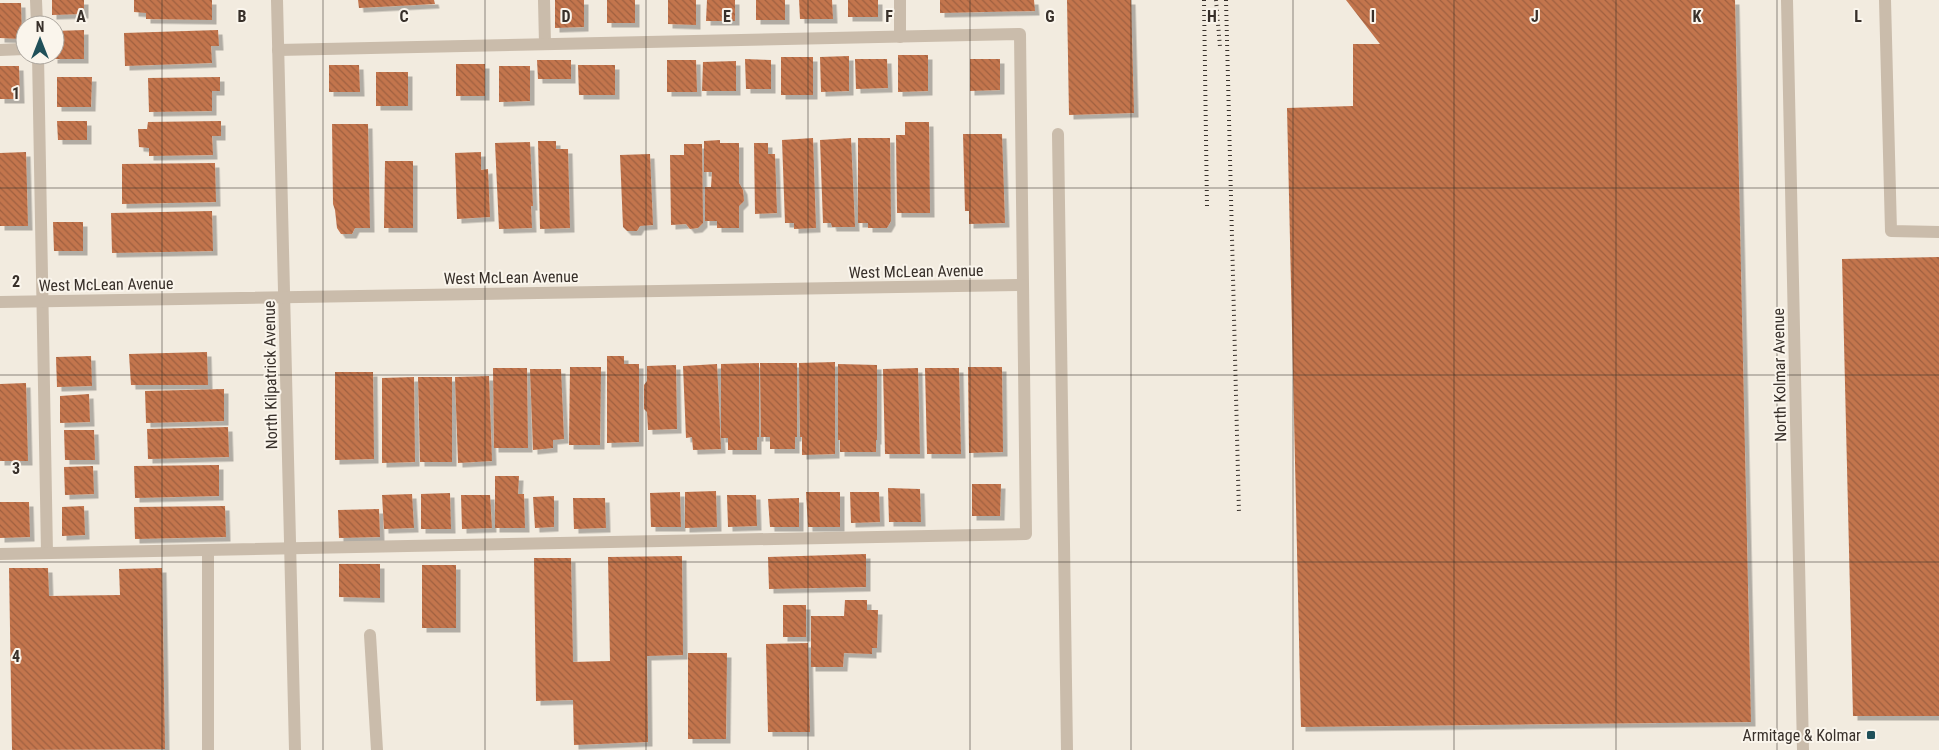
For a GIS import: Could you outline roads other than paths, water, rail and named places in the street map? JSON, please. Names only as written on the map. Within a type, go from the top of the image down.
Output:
[{"type":"street","points":[[36,0],[37,15]]},
{"type":"street","name":"North Kilpatrick Avenue","points":[[278,0],[295,750]]},
{"type":"street","points":[[544,0],[545,44]]},
{"type":"street","points":[[900,0],[900,37]]},
{"type":"street","name":"North Kolmar Avenue","points":[[1787,0],[1803,750]]},
{"type":"street","points":[[1885,0],[1892,232],[1939,232]]},
{"type":"street","points":[[0,554],[1026,534],[1020,34],[278,50]]},
{"type":"street","points":[[0,50],[15,50]]},
{"type":"street","points":[[38,65],[47,553]]},
{"type":"street","points":[[1058,134],[1067,750]]},
{"type":"street","name":"West McLean Avenue","points":[[0,302],[1022,285]]},
{"type":"street","points":[[208,550],[208,750]]},
{"type":"street","points":[[370,636],[377,750]]},
{"type":"railway","points":[[1204,0],[1207,207]]},
{"type":"railway","points":[[1216,0],[1220,47]]},
{"type":"railway","points":[[1226,0],[1239,514]]},
{"type":"place","name":"Armitage & Kolmar","points":[[1871,735]]}]
